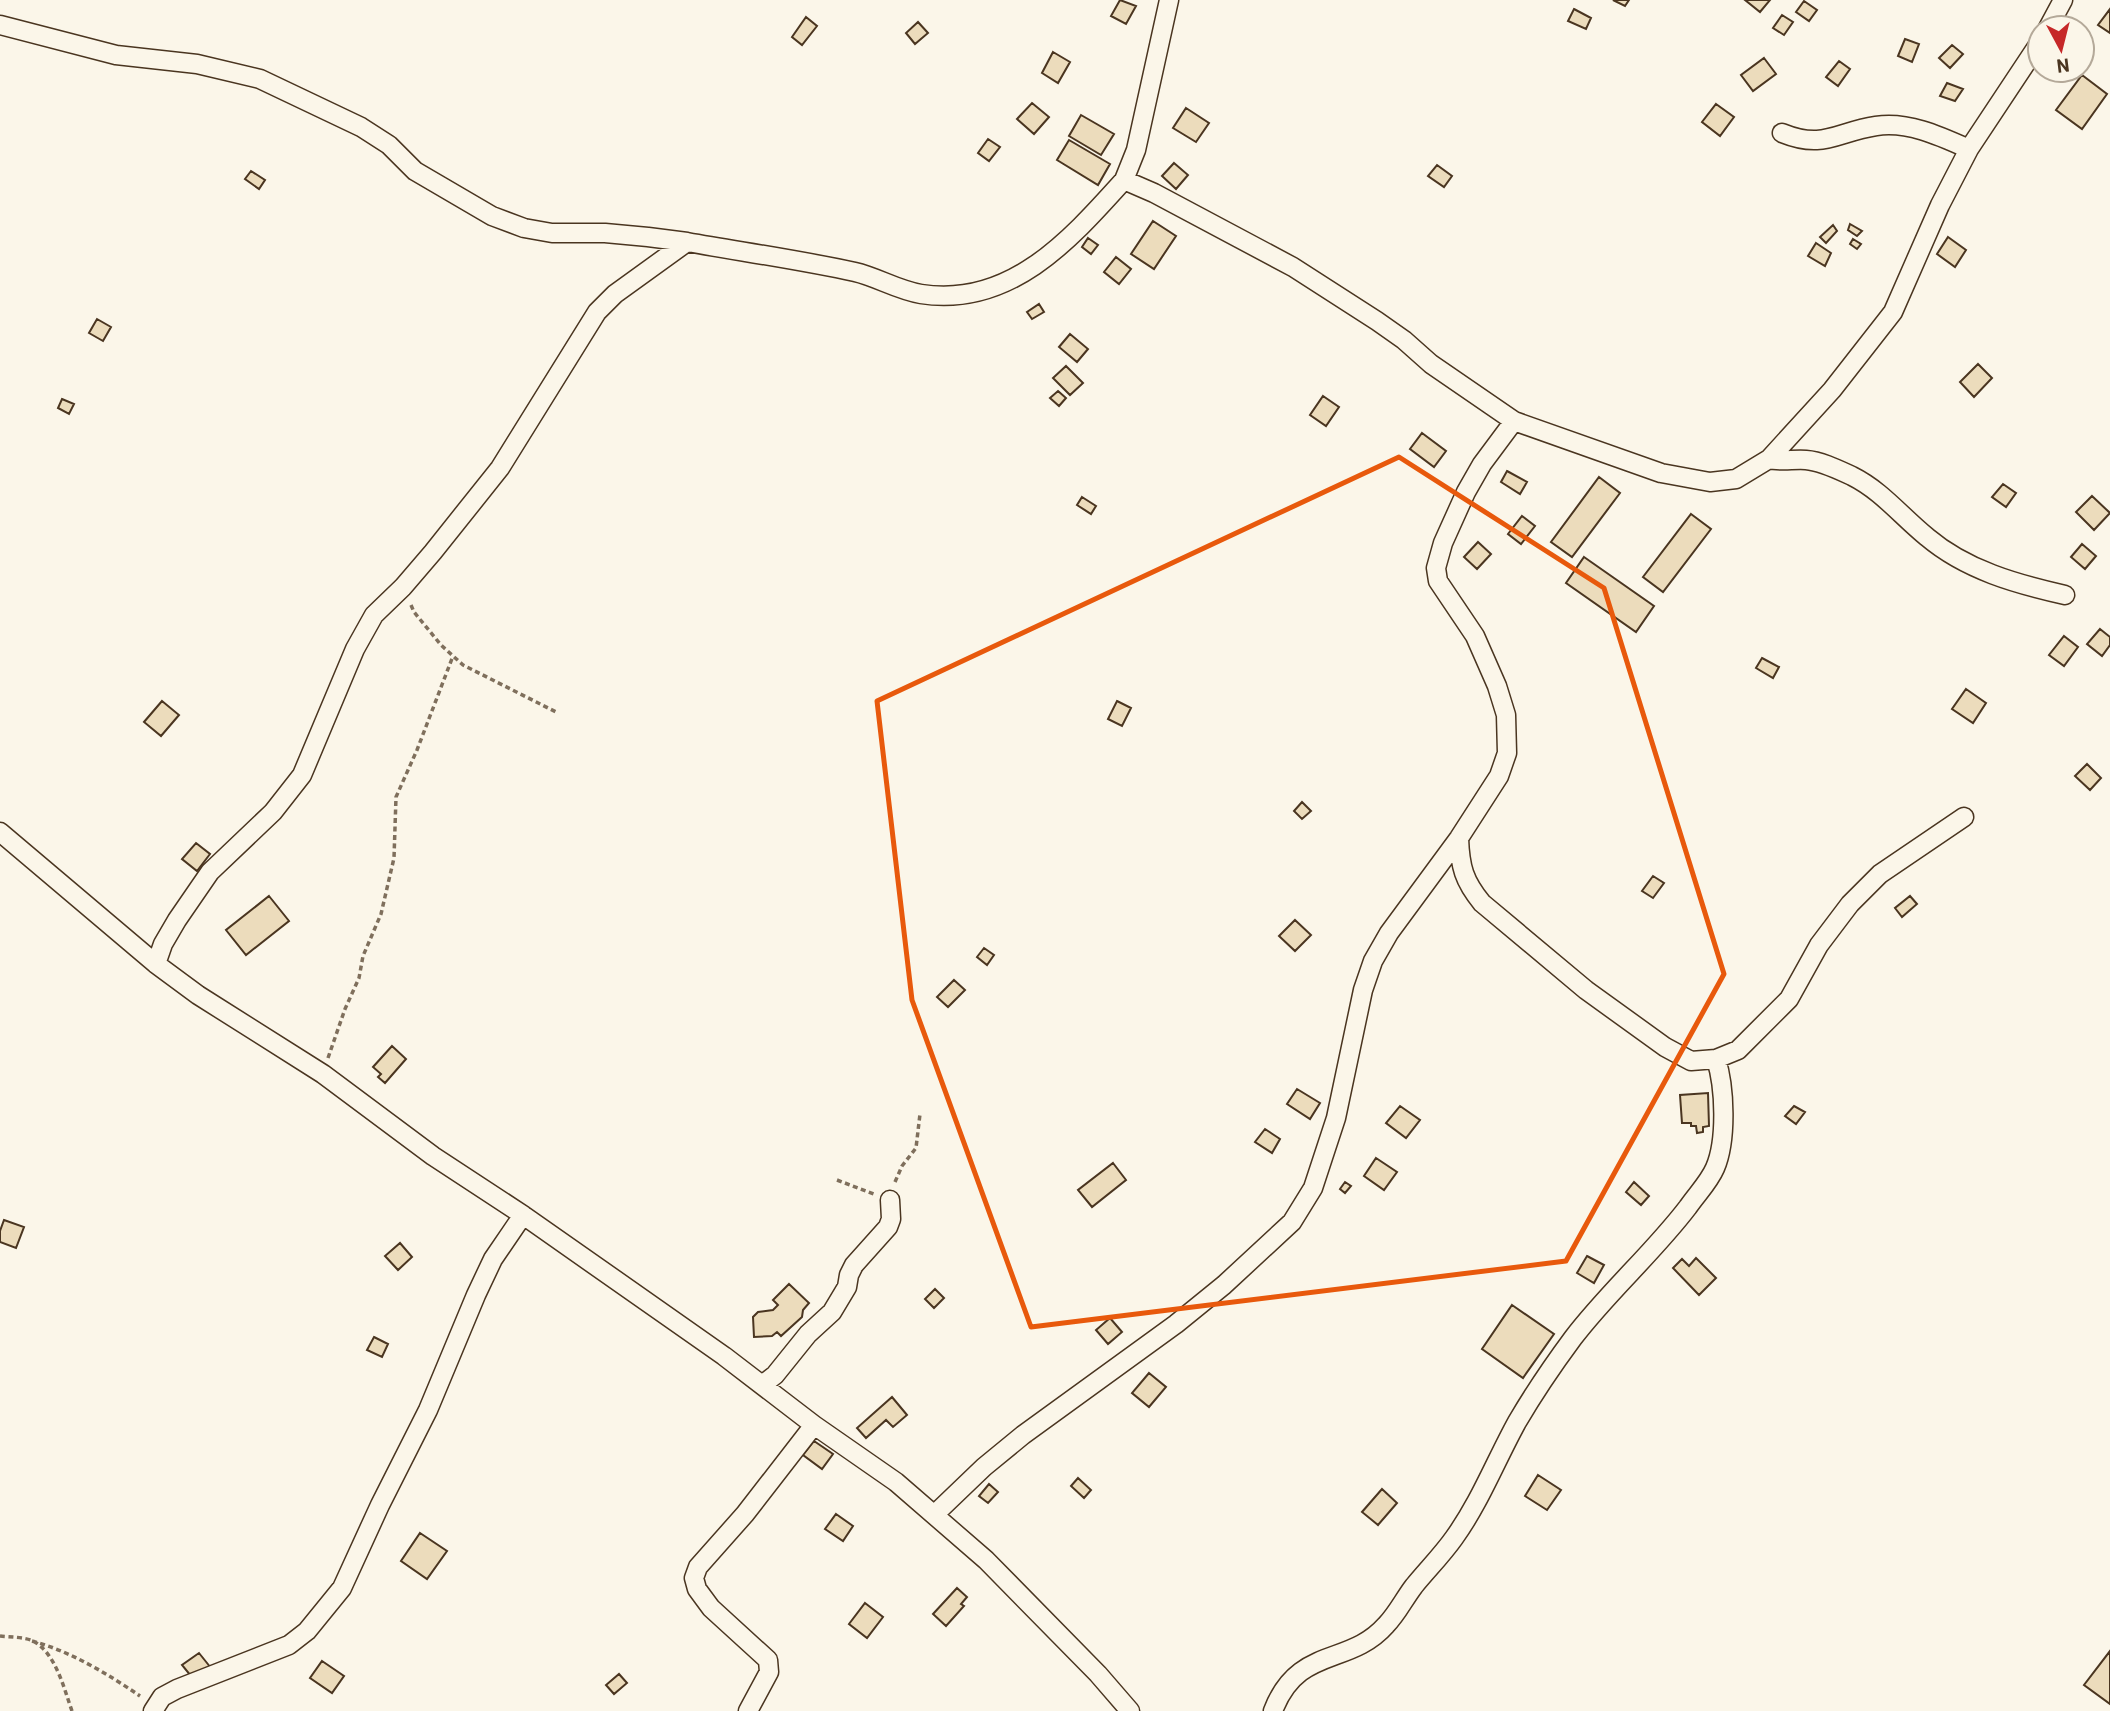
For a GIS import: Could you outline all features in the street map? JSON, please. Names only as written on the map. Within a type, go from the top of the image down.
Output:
[{"type":"street","points":[[0,24],[116,55],[197,64],[260,79],[360,127],[389,145],[415,170],[492,216],[524,228],[552,233],[605,233],[687,242],[859,273],[902,290],[924,295],[979,293],[1010,282],[1073,234],[1124,180],[1136,150],[1169,0]]},
{"type":"street","points":[[1124,180],[1154,193],[1293,267],[1377,321],[1432,364],[1514,421],[1661,473],[1710,482],[1736,479],[1769,459],[1832,390],[1893,312],[1940,205],[1969,149],[2026,63]]},
{"type":"street","points":[[1782,133],[1798,140],[1818,141],[1876,126],[1897,125],[1933,133],[1969,149]]},
{"type":"street","points":[[156,964],[163,944],[177,920],[210,872],[273,812],[302,775],[355,649],[374,615],[403,587],[500,468],[597,312],[615,294],[687,242]]},
{"type":"street","points":[[935,1514],[984,1467],[1023,1435],[1176,1324],[1224,1285],[1292,1222],[1314,1188],[1336,1118],[1363,990],[1373,961],[1499,776],[1507,753],[1506,715],[1497,686],[1475,636],[1446,597],[1438,581],[1436,568],[1443,543],[1466,492],[1482,464],[1514,421]]},
{"type":"street","points":[[1796,430],[1796,441],[1809,460]]},
{"type":"street","points":[[1769,459],[1809,460],[1850,475],[1872,488],[1928,538],[1957,558],[2024,586],[2065,595]]},
{"type":"street","points":[[1459,838],[1460,857],[1469,887],[1503,921],[1586,990],[1665,1047],[1691,1061],[1716,1059],[1738,1050],[1789,999],[1819,945],[1850,904],[1880,874],[1964,817]]},
{"type":"street","points":[[0,832],[156,964],[209,1002],[323,1074],[433,1156],[523,1215],[895,1482],[986,1560],[1098,1674],[1130,1711]]},
{"type":"street","points":[[1273,1711],[1280,1694],[1294,1675],[1323,1659],[1372,1640],[1388,1623],[1414,1586],[1454,1538],[1517,1423],[1574,1336],[1675,1223],[1711,1176],[1721,1148],[1722,1079],[1716,1059]]},
{"type":"street","points":[[762,1385],[775,1375],[808,1334],[832,1312],[847,1287],[854,1265],[888,1227],[891,1219],[891,1199]]},
{"type":"street","points":[[153,1711],[162,1697],[177,1689],[289,1645],[307,1631],[342,1588],[376,1513],[423,1422],[493,1259],[523,1215]]},
{"type":"street","points":[[748,1711],[769,1672],[768,1660],[711,1608],[696,1589],[694,1578],[698,1567],[745,1514],[814,1425]]},
{"type":"path","points":[[403,587],[414,612],[441,645],[463,665],[558,713]]},
{"type":"path","points":[[323,1074],[345,1009],[359,978],[363,956],[381,914],[394,858],[396,797],[453,656]]},
{"type":"path","points":[[836,1180],[891,1199],[897,1174],[916,1148],[920,1114]]},
{"type":"path","points":[[0,1636],[45,1644],[100,1671],[144,1699],[153,1711]]},
{"type":"path","points":[[33,1640],[59,1671],[72,1711]]},
{"type":"highlighted area","points":[[1399,457],[1604,588],[1724,974],[1566,1261],[1031,1327],[912,1000],[877,701]]},
{"type":"building","points":[[1120,0],[1136,6],[1126,24],[1111,16]]},
{"type":"building","points":[[1613,0],[1629,0],[1625,6]]},
{"type":"building","points":[[1745,0],[1770,0],[1760,12]]},
{"type":"building","points":[[1804,1],[1817,10],[1809,21],[1796,12]]},
{"type":"building","points":[[1574,9],[1591,18],[1586,29],[1568,21]]},
{"type":"building","points":[[2110,9],[2110,33],[2098,25]]},
{"type":"building","points":[[1782,15],[1793,22],[1784,35],[1773,28]]},
{"type":"building","points":[[806,17],[817,26],[802,45],[792,37]]},
{"type":"building","points":[[918,22],[928,33],[915,44],[906,33]]},
{"type":"building","points":[[1905,39],[1919,44],[1912,62],[1898,56]]},
{"type":"building","points":[[1952,45],[1963,54],[1950,68],[1939,58]]},
{"type":"building","points":[[1053,52],[1070,62],[1058,83],[1042,73]]},
{"type":"building","points":[[1764,58],[1776,74],[1753,91],[1741,75]]},
{"type":"building","points":[[1839,61],[1850,69],[1838,86],[1826,77]]},
{"type":"building","points":[[1947,83],[1963,89],[1955,101],[1940,96]]},
{"type":"building","points":[[2075,84],[2094,84],[2107,94],[2082,129],[2056,110]]},
{"type":"building","points":[[1032,103],[1049,117],[1034,134],[1017,119]]},
{"type":"building","points":[[1716,104],[1734,117],[1720,136],[1702,122]]},
{"type":"building","points":[[1186,108],[1209,123],[1196,142],[1173,128]]},
{"type":"building","points":[[1081,115],[1114,134],[1101,155],[1069,136]]},
{"type":"building","points":[[988,139],[1000,147],[989,161],[978,153]]},
{"type":"building","points":[[1069,140],[1110,164],[1098,185],[1057,160]]},
{"type":"building","points":[[1174,163],[1188,175],[1176,189],[1162,176]]},
{"type":"building","points":[[1437,165],[1452,176],[1444,187],[1428,176]]},
{"type":"building","points":[[251,171],[265,180],[259,189],[245,179]]},
{"type":"building","points":[[1153,221],[1176,236],[1154,269],[1131,254]]},
{"type":"building","points":[[1850,224],[1862,231],[1857,236],[1848,230]]},
{"type":"building","points":[[1833,225],[1837,231],[1826,243],[1820,237]]},
{"type":"building","points":[[1948,237],[1966,250],[1955,267],[1937,254]]},
{"type":"building","points":[[1088,238],[1098,245],[1091,254],[1082,247]]},
{"type":"building","points":[[1853,239],[1861,244],[1857,249],[1850,244]]},
{"type":"building","points":[[1816,243],[1831,253],[1825,266],[1808,256]]},
{"type":"building","points":[[1116,257],[1131,269],[1119,284],[1104,272]]},
{"type":"building","points":[[1039,304],[1044,312],[1032,319],[1027,312]]},
{"type":"building","points":[[97,319],[111,327],[103,341],[89,333]]},
{"type":"building","points":[[1070,334],[1088,349],[1077,362],[1059,347]]},
{"type":"building","points":[[1978,364],[1992,378],[1974,397],[1960,382]]},
{"type":"building","points":[[1066,366],[1083,383],[1070,395],[1053,378]]},
{"type":"building","points":[[1058,391],[1066,398],[1059,406],[1050,398]]},
{"type":"building","points":[[1323,396],[1339,407],[1326,426],[1310,415]]},
{"type":"building","points":[[62,399],[74,404],[69,414],[58,408]]},
{"type":"building","points":[[1422,433],[1446,451],[1434,467],[1410,449]]},
{"type":"building","points":[[1507,471],[1527,482],[1520,494],[1501,482]]},
{"type":"building","points":[[1599,477],[1620,493],[1572,557],[1551,542]]},
{"type":"building","points":[[2003,484],[2016,493],[2006,507],[1992,497]]},
{"type":"building","points":[[2092,496],[2110,513],[2094,530],[2076,512]]},
{"type":"building","points":[[1082,497],[1096,506],[1091,514],[1077,505]]},
{"type":"building","points":[[1691,514],[1711,529],[1663,592],[1643,577]]},
{"type":"building","points":[[1522,516],[1535,526],[1521,544],[1508,534]]},
{"type":"building","points":[[1478,542],[1491,554],[1477,569],[1464,557]]},
{"type":"building","points":[[2082,544],[2096,556],[2085,569],[2071,557]]},
{"type":"building","points":[[1584,557],[1654,606],[1636,632],[1566,583]]},
{"type":"building","points":[[2100,629],[2110,637],[2110,645],[2102,656],[2087,644]]},
{"type":"building","points":[[2064,636],[2078,647],[2064,666],[2049,655]]},
{"type":"building","points":[[1762,658],[1779,667],[1773,678],[1756,668]]},
{"type":"building","points":[[1966,689],[1986,703],[1973,723],[1952,709]]},
{"type":"building","points":[[162,701],[179,715],[161,736],[144,722]]},
{"type":"building","points":[[1117,701],[1131,708],[1122,726],[1108,719]]},
{"type":"building","points":[[2087,764],[2101,778],[2090,790],[2075,776]]},
{"type":"building","points":[[1302,802],[1311,811],[1302,819],[1294,811]]},
{"type":"building","points":[[196,843],[210,854],[197,871],[182,859]]},
{"type":"building","points":[[1653,876],[1664,883],[1653,898],[1642,891]]},
{"type":"building","points":[[269,896],[289,921],[246,955],[226,930]]},
{"type":"building","points":[[1910,896],[1917,904],[1902,917],[1895,908]]},
{"type":"building","points":[[1295,920],[1311,935],[1295,951],[1279,936]]},
{"type":"building","points":[[984,948],[994,955],[987,965],[977,957]]},
{"type":"building","points":[[954,980],[965,990],[948,1007],[937,997]]},
{"type":"building","points":[[392,1046],[406,1059],[385,1083],[378,1077],[381,1074],[373,1067]]},
{"type":"building","points":[[1297,1089],[1320,1103],[1310,1119],[1287,1104]]},
{"type":"building","points":[[1708,1093],[1709,1126],[1703,1127],[1703,1132],[1697,1133],[1696,1126],[1682,1123],[1680,1095]]},
{"type":"building","points":[[1400,1106],[1420,1120],[1406,1138],[1386,1123]]},
{"type":"building","points":[[1794,1106],[1805,1112],[1796,1124],[1785,1116]]},
{"type":"building","points":[[1265,1129],[1280,1139],[1272,1153],[1255,1142]]},
{"type":"building","points":[[1376,1158],[1397,1172],[1384,1190],[1364,1176]]},
{"type":"building","points":[[1113,1163],[1126,1180],[1092,1207],[1078,1190]]},
{"type":"building","points":[[1345,1182],[1351,1186],[1345,1193],[1340,1189]]},
{"type":"building","points":[[1634,1182],[1649,1196],[1641,1205],[1626,1192]]},
{"type":"building","points":[[4,1220],[24,1227],[16,1248],[0,1242]]},
{"type":"building","points":[[400,1243],[412,1257],[398,1270],[385,1256]]},
{"type":"building","points":[[1587,1256],[1604,1265],[1594,1283],[1577,1273]]},
{"type":"building","points":[[1696,1258],[1716,1278],[1699,1295],[1673,1268],[1682,1259],[1689,1266]]},
{"type":"building","points":[[789,1284],[809,1303],[803,1310],[802,1317],[781,1336],[777,1332],[772,1336],[754,1337],[753,1317],[758,1312],[773,1310],[778,1305],[773,1300]]},
{"type":"building","points":[[935,1289],[944,1298],[934,1308],[925,1299]]},
{"type":"building","points":[[1512,1305],[1554,1334],[1523,1378],[1482,1349]]},
{"type":"building","points":[[1110,1318],[1122,1332],[1108,1344],[1096,1330]]},
{"type":"building","points":[[374,1337],[388,1344],[382,1357],[367,1350]]},
{"type":"building","points":[[1149,1373],[1166,1387],[1149,1407],[1132,1393]]},
{"type":"building","points":[[892,1397],[907,1415],[893,1427],[886,1420],[866,1438],[857,1428]]},
{"type":"building","points":[[814,1441],[833,1454],[822,1469],[803,1455]]},
{"type":"building","points":[[1538,1475],[1561,1490],[1547,1510],[1525,1496]]},
{"type":"building","points":[[1078,1478],[1091,1490],[1084,1498],[1071,1486]]},
{"type":"building","points":[[989,1484],[998,1492],[988,1503],[979,1496]]},
{"type":"building","points":[[1382,1489],[1397,1503],[1378,1525],[1362,1512]]},
{"type":"building","points":[[836,1514],[853,1526],[843,1541],[825,1529]]},
{"type":"building","points":[[420,1533],[447,1551],[427,1579],[401,1561]]},
{"type":"building","points":[[957,1588],[967,1597],[961,1604],[964,1606],[946,1626],[933,1614]]},
{"type":"building","points":[[865,1603],[883,1617],[867,1638],[849,1624]]},
{"type":"building","points":[[2110,1651],[2110,1704],[2084,1685]]},
{"type":"building","points":[[199,1653],[211,1668],[195,1681],[182,1665]]},
{"type":"building","points":[[322,1661],[344,1676],[332,1693],[310,1678]]},
{"type":"building","points":[[619,1674],[627,1683],[614,1694],[606,1685]]}]
